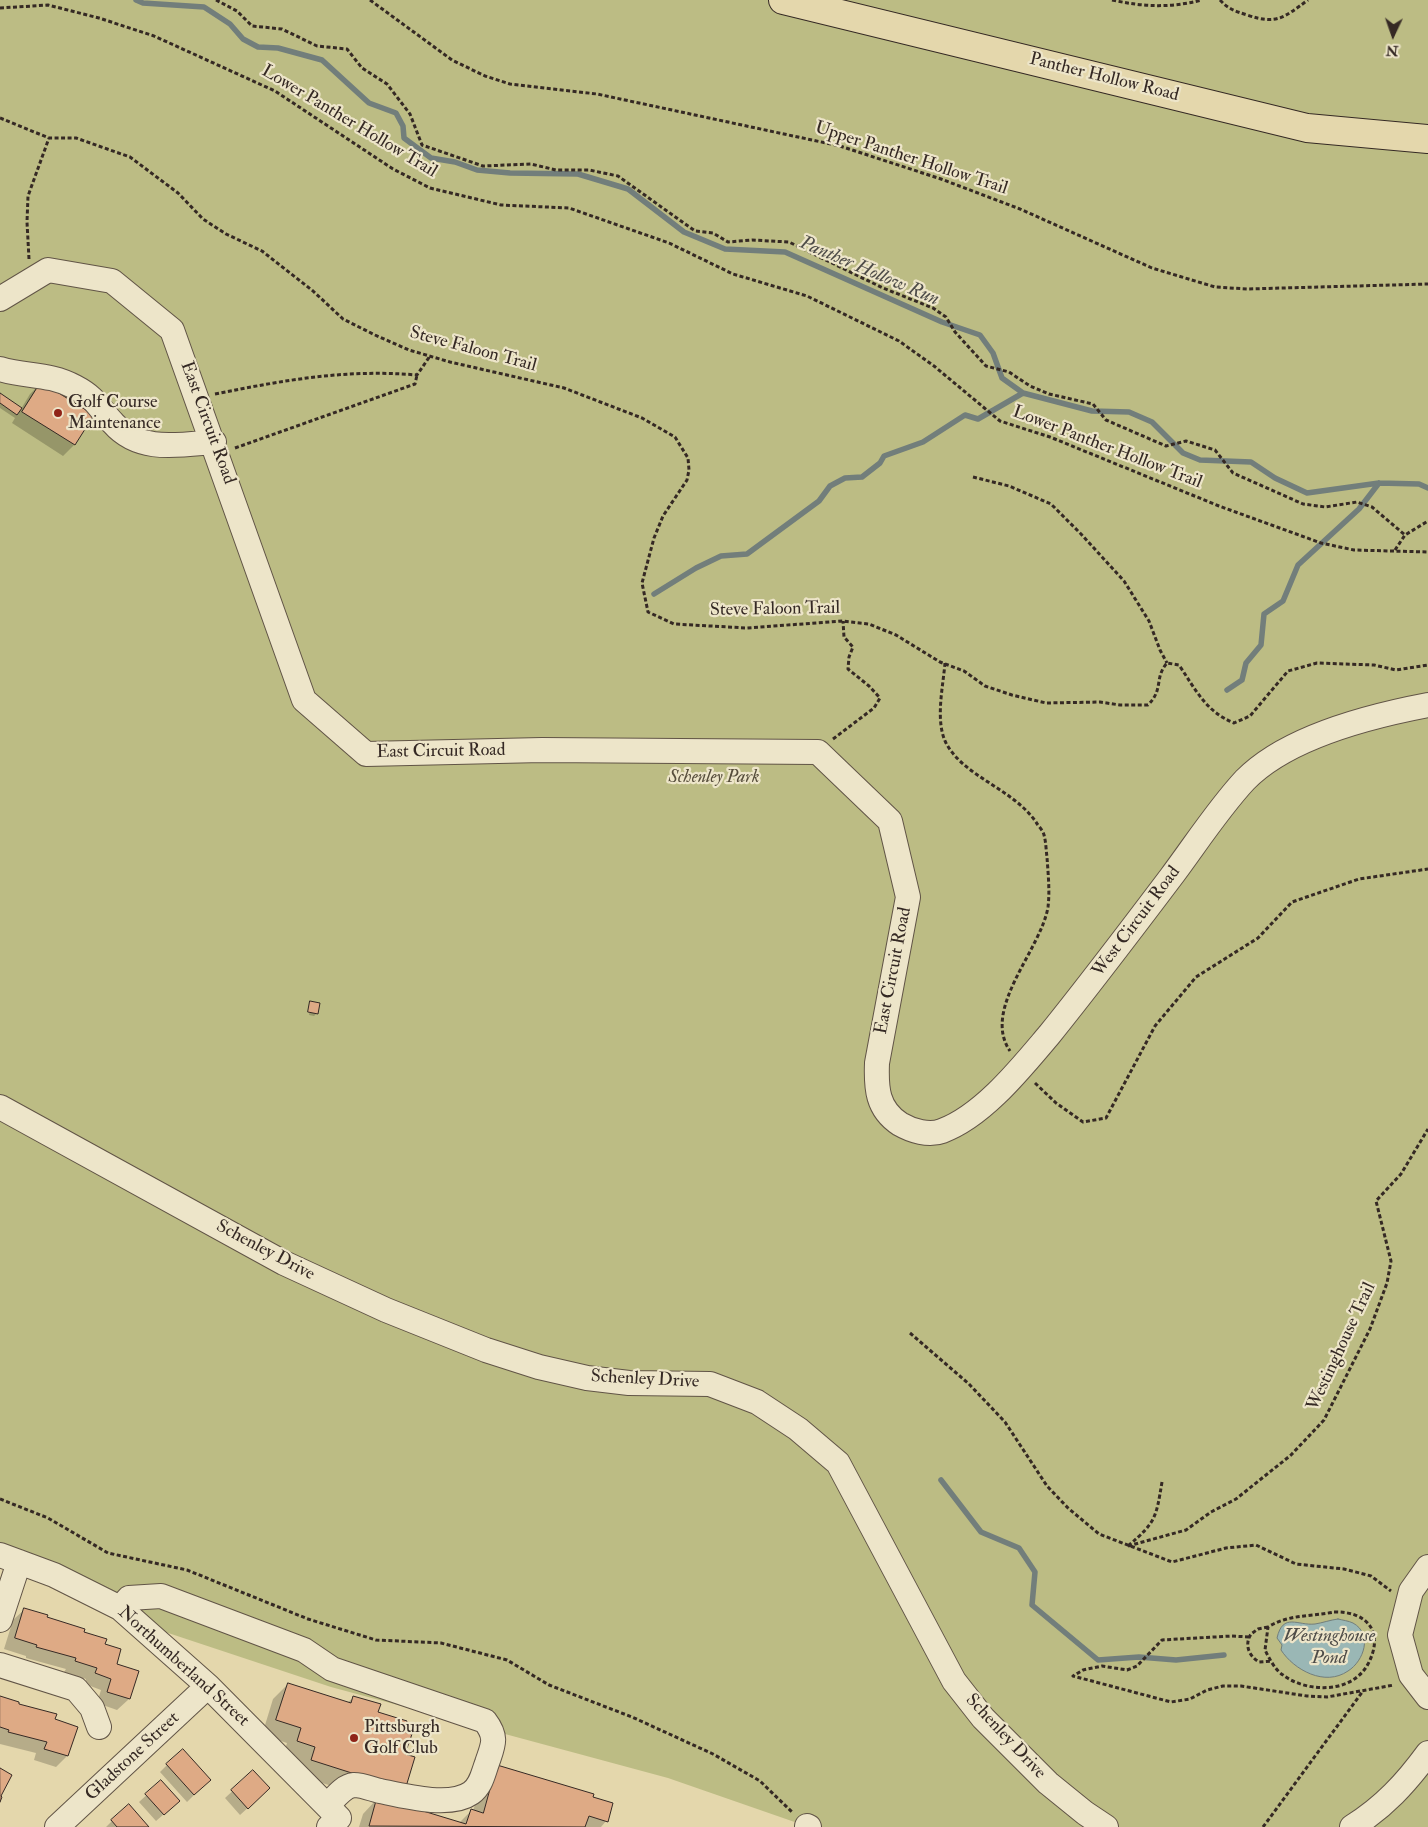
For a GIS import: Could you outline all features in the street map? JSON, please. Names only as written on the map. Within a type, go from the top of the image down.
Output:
[{"type":"main road","name":"Panther Hollow Road","points":[[783,0],[1307,128],[1428,139]]},
{"type":"street","name":"East Circuit Road","points":[[0,299],[48,270],[112,281],[172,330],[216,448],[304,700],[366,754],[542,750],[818,752],[890,821],[908,897],[877,1063],[876,1087]]},
{"type":"street","points":[[0,369],[54,377],[74,386],[92,396],[124,435],[143,444],[216,448]]},
{"type":"street","name":"West Circuit Road","points":[[876,1087],[882,1108],[900,1124],[920,1133],[940,1132],[960,1122],[981,1106],[1021,1068],[1100,972],[1246,779],[1285,750],[1337,729],[1383,714],[1428,705]]},
{"type":"street","name":"Schenley Drive","points":[[0,1107],[284,1263],[386,1310],[486,1350],[539,1368],[587,1378],[629,1383],[710,1384],[757,1402],[798,1429],[838,1463],[954,1682],[983,1718],[1048,1783],[1085,1814],[1106,1827]]},
{"type":"street","points":[[0,1620],[10,1558]]},
{"type":"street","name":"Northumberland Street","points":[[10,1558],[54,1575],[120,1608],[208,1686],[332,1817]]},
{"type":"street","points":[[1428,1567],[1411,1591],[1400,1635],[1411,1675],[1428,1696]]},
{"type":"street","points":[[120,1608],[129,1598],[161,1596],[304,1650],[332,1669],[485,1721],[492,1730],[494,1742],[480,1784],[471,1793],[457,1799],[441,1800],[394,1794],[354,1785],[344,1788],[332,1817]]},
{"type":"street","points":[[0,1665],[76,1689],[92,1708],[99,1727]]},
{"type":"street","name":"Gladstone Street","points":[[57,1827],[208,1686]]},
{"type":"street","points":[[1352,1827],[1390,1799],[1408,1781],[1428,1753]]},
{"type":"path","points":[[216,0],[237,11],[252,26],[282,29],[318,46],[347,49],[362,68],[387,84],[410,114],[422,145],[434,151],[483,166],[531,164],[556,170],[589,170],[618,176],[695,231],[713,233],[728,242],[770,240],[789,242],[883,288],[933,308],[946,317],[955,332],[986,366],[1009,372],[1030,386],[1049,394],[1093,404],[1106,420],[1166,446],[1186,441],[1215,450],[1233,473],[1303,504],[1325,507],[1357,502],[1372,507],[1405,535]]},
{"type":"path","name":"Upper Panther Hollow Trail","points":[[370,0],[452,60],[485,76],[510,84],[597,94],[840,146],[942,179],[1020,209],[1152,268],[1215,287],[1256,288],[1428,284]]},
{"type":"path","points":[[1112,0],[1143,6],[1165,7],[1202,0]]},
{"type":"path","points":[[1220,0],[1228,9],[1265,21],[1275,20],[1308,0]]},
{"type":"path","name":"Lower Panther Hollow Trail","points":[[0,8],[48,5],[154,36],[275,91],[393,169],[430,188],[501,205],[569,208],[669,243],[733,274],[807,296],[899,341],[934,366],[1000,421],[1050,437],[1149,478],[1304,537],[1354,550],[1428,552]]},
{"type":"path","name":"Steve Faloon Trail","points":[[0,118],[49,138],[76,138],[130,157],[178,193],[203,219],[226,234],[262,251],[313,291],[343,319],[375,335],[430,356],[564,388],[603,401],[642,418],[676,437],[688,458],[689,470],[687,480],[663,516],[652,546],[642,582],[648,612],[674,624],[747,628],[843,621],[868,624],[896,635],[945,663],[964,671],[985,686],[1046,703],[1100,702],[1120,705],[1148,705],[1157,696],[1161,670],[1167,663]]},
{"type":"path","points":[[31,281],[27,222],[28,196],[49,138]]},
{"type":"path","points":[[216,448],[415,384],[417,376],[430,356]]},
{"type":"path","points":[[197,397],[329,374],[378,372],[417,376]]},
{"type":"path","points":[[973,477],[1010,486],[1051,504],[1124,581],[1149,621],[1167,663],[1179,665],[1206,705],[1218,716],[1234,723],[1250,716],[1288,671],[1317,664],[1374,665],[1396,670],[1428,665]]},
{"type":"path","points":[[1394,551],[1405,535],[1428,521]]},
{"type":"path","points":[[818,752],[843,730],[874,708],[880,698],[869,686],[848,669],[849,657],[853,647],[844,637],[843,621]]},
{"type":"path","points":[[945,663],[941,718],[946,742],[961,764],[995,785],[1026,809],[1044,834],[1048,871],[1048,907],[1038,936],[1013,983],[1003,1013],[1002,1040],[1021,1068],[1056,1103],[1083,1122],[1106,1118],[1154,1026],[1196,977],[1258,938],[1292,902],[1359,879],[1428,869]]},
{"type":"path","name":"Westinghouse Trail","points":[[1128,1546],[1186,1530],[1211,1512],[1236,1499],[1291,1456],[1324,1420],[1370,1329],[1388,1284],[1391,1262],[1376,1201],[1401,1174],[1428,1129]]},
{"type":"path","points":[[910,1334],[969,1384],[1005,1422],[1047,1486],[1068,1508],[1099,1534],[1172,1562],[1226,1548],[1256,1545],[1296,1564],[1344,1568],[1371,1576],[1389,1589],[1407,1607]]},
{"type":"path","points":[[1128,1546],[1143,1533],[1156,1517],[1162,1482]]},
{"type":"path","points":[[0,1499],[48,1518],[108,1553],[187,1570],[308,1619],[376,1640],[440,1643],[507,1660],[549,1685],[632,1717],[713,1754],[760,1781],[808,1827]]},
{"type":"path","points":[[1268,1627],[1265,1650],[1282,1675],[1300,1684],[1317,1689],[1335,1687],[1355,1678],[1368,1665],[1375,1636],[1366,1621],[1355,1614],[1345,1612],[1280,1619],[1268,1627],[1258,1629],[1249,1637],[1248,1648],[1250,1655],[1260,1662],[1272,1661]]},
{"type":"path","points":[[1249,1637],[1232,1636],[1162,1640],[1137,1666],[1126,1670],[1102,1666],[1083,1670],[1073,1676],[1171,1702],[1190,1699],[1207,1690],[1223,1686],[1241,1686],[1307,1696],[1327,1697],[1399,1684]]},
{"type":"path","points":[[1263,1827],[1363,1690]]},
{"type":"green space","name":"Schenley Park","points":[[0,0],[1428,0],[1428,1827],[809,1827],[668,1778],[331,1687],[123,1618],[0,1555]]},
{"type":"water","name":"Westinghouse Pond","points":[[1338,1619],[1351,1622],[1359,1628],[1364,1640],[1362,1654],[1354,1667],[1339,1676],[1320,1677],[1302,1670],[1281,1650],[1282,1645],[1277,1638],[1283,1625],[1292,1622],[1315,1624]]},
{"type":"building","name":"Golf Course Maintenance","points":[[41,382],[94,415],[75,445],[22,412]]},
{"type":"building","points":[[0,393],[22,408],[17,415],[0,403]]},
{"type":"building","points":[[310,1001],[320,1003],[318,1014],[308,1012]]},
{"type":"building","points":[[24,1608],[85,1629],[84,1632],[107,1639],[105,1644],[121,1649],[117,1664],[139,1671],[130,1699],[107,1692],[111,1679],[95,1673],[97,1668],[75,1661],[76,1658],[36,1647],[37,1645],[15,1638]]},
{"type":"building","name":"Pittsburgh Golf Club","points":[[288,1683],[351,1703],[353,1696],[381,1704],[378,1712],[407,1721],[404,1732],[412,1734],[405,1754],[415,1757],[405,1790],[311,1760],[315,1747],[297,1741],[301,1728],[276,1720]]},
{"type":"building","points":[[0,1696],[19,1702],[19,1704],[57,1714],[55,1719],[78,1727],[68,1756],[44,1749],[47,1742],[8,1732],[9,1730],[0,1727]]},
{"type":"building","points":[[183,1749],[211,1780],[194,1795],[166,1764]]},
{"type":"building","name":"Pittsburgh Golf Club","points":[[497,1765],[594,1794],[593,1797],[613,1803],[608,1822],[589,1816],[585,1827],[369,1826],[377,1797],[466,1824],[471,1809],[483,1813]]},
{"type":"building","points":[[0,1768],[12,1775],[1,1796],[0,1802]]},
{"type":"building","points":[[253,1770],[270,1788],[248,1809],[231,1790]]},
{"type":"building","points":[[161,1780],[180,1801],[164,1815],[145,1794]]},
{"type":"building","points":[[129,1804],[149,1827],[117,1827],[111,1820]]},
{"type":"waterway","name":"Panther Hollow Run","points":[[136,0],[143,3],[204,7],[230,24],[243,39],[258,47],[278,48],[322,60],[369,103],[396,113],[403,126],[404,138],[431,158],[455,162],[477,170],[510,173],[578,174],[628,189],[684,232],[725,249],[785,252],[942,322],[980,335],[993,353],[1002,378],[1023,393],[1092,411],[1129,412],[1152,422],[1183,453],[1200,460],[1251,462],[1275,478],[1307,493],[1379,483],[1419,484],[1428,488]]},
{"type":"waterway","points":[[654,594],[696,568],[721,556],[747,554],[819,501],[830,486],[845,478],[862,477],[880,463],[884,456],[923,442],[965,415],[978,419],[1023,393]]},
{"type":"waterway","points":[[1227,690],[1242,680],[1246,663],[1261,645],[1264,614],[1283,601],[1298,565],[1359,509],[1379,483]]},
{"type":"waterway","points":[[941,1480],[981,1532],[1019,1548],[1035,1572],[1032,1605],[1098,1660],[1139,1657],[1176,1660],[1224,1655]]},
{"type":"place","name":"Golf Course Maintenance","points":[[58,413]]},
{"type":"place","name":"Pittsburgh Golf Club","points":[[354,1738]]}]
